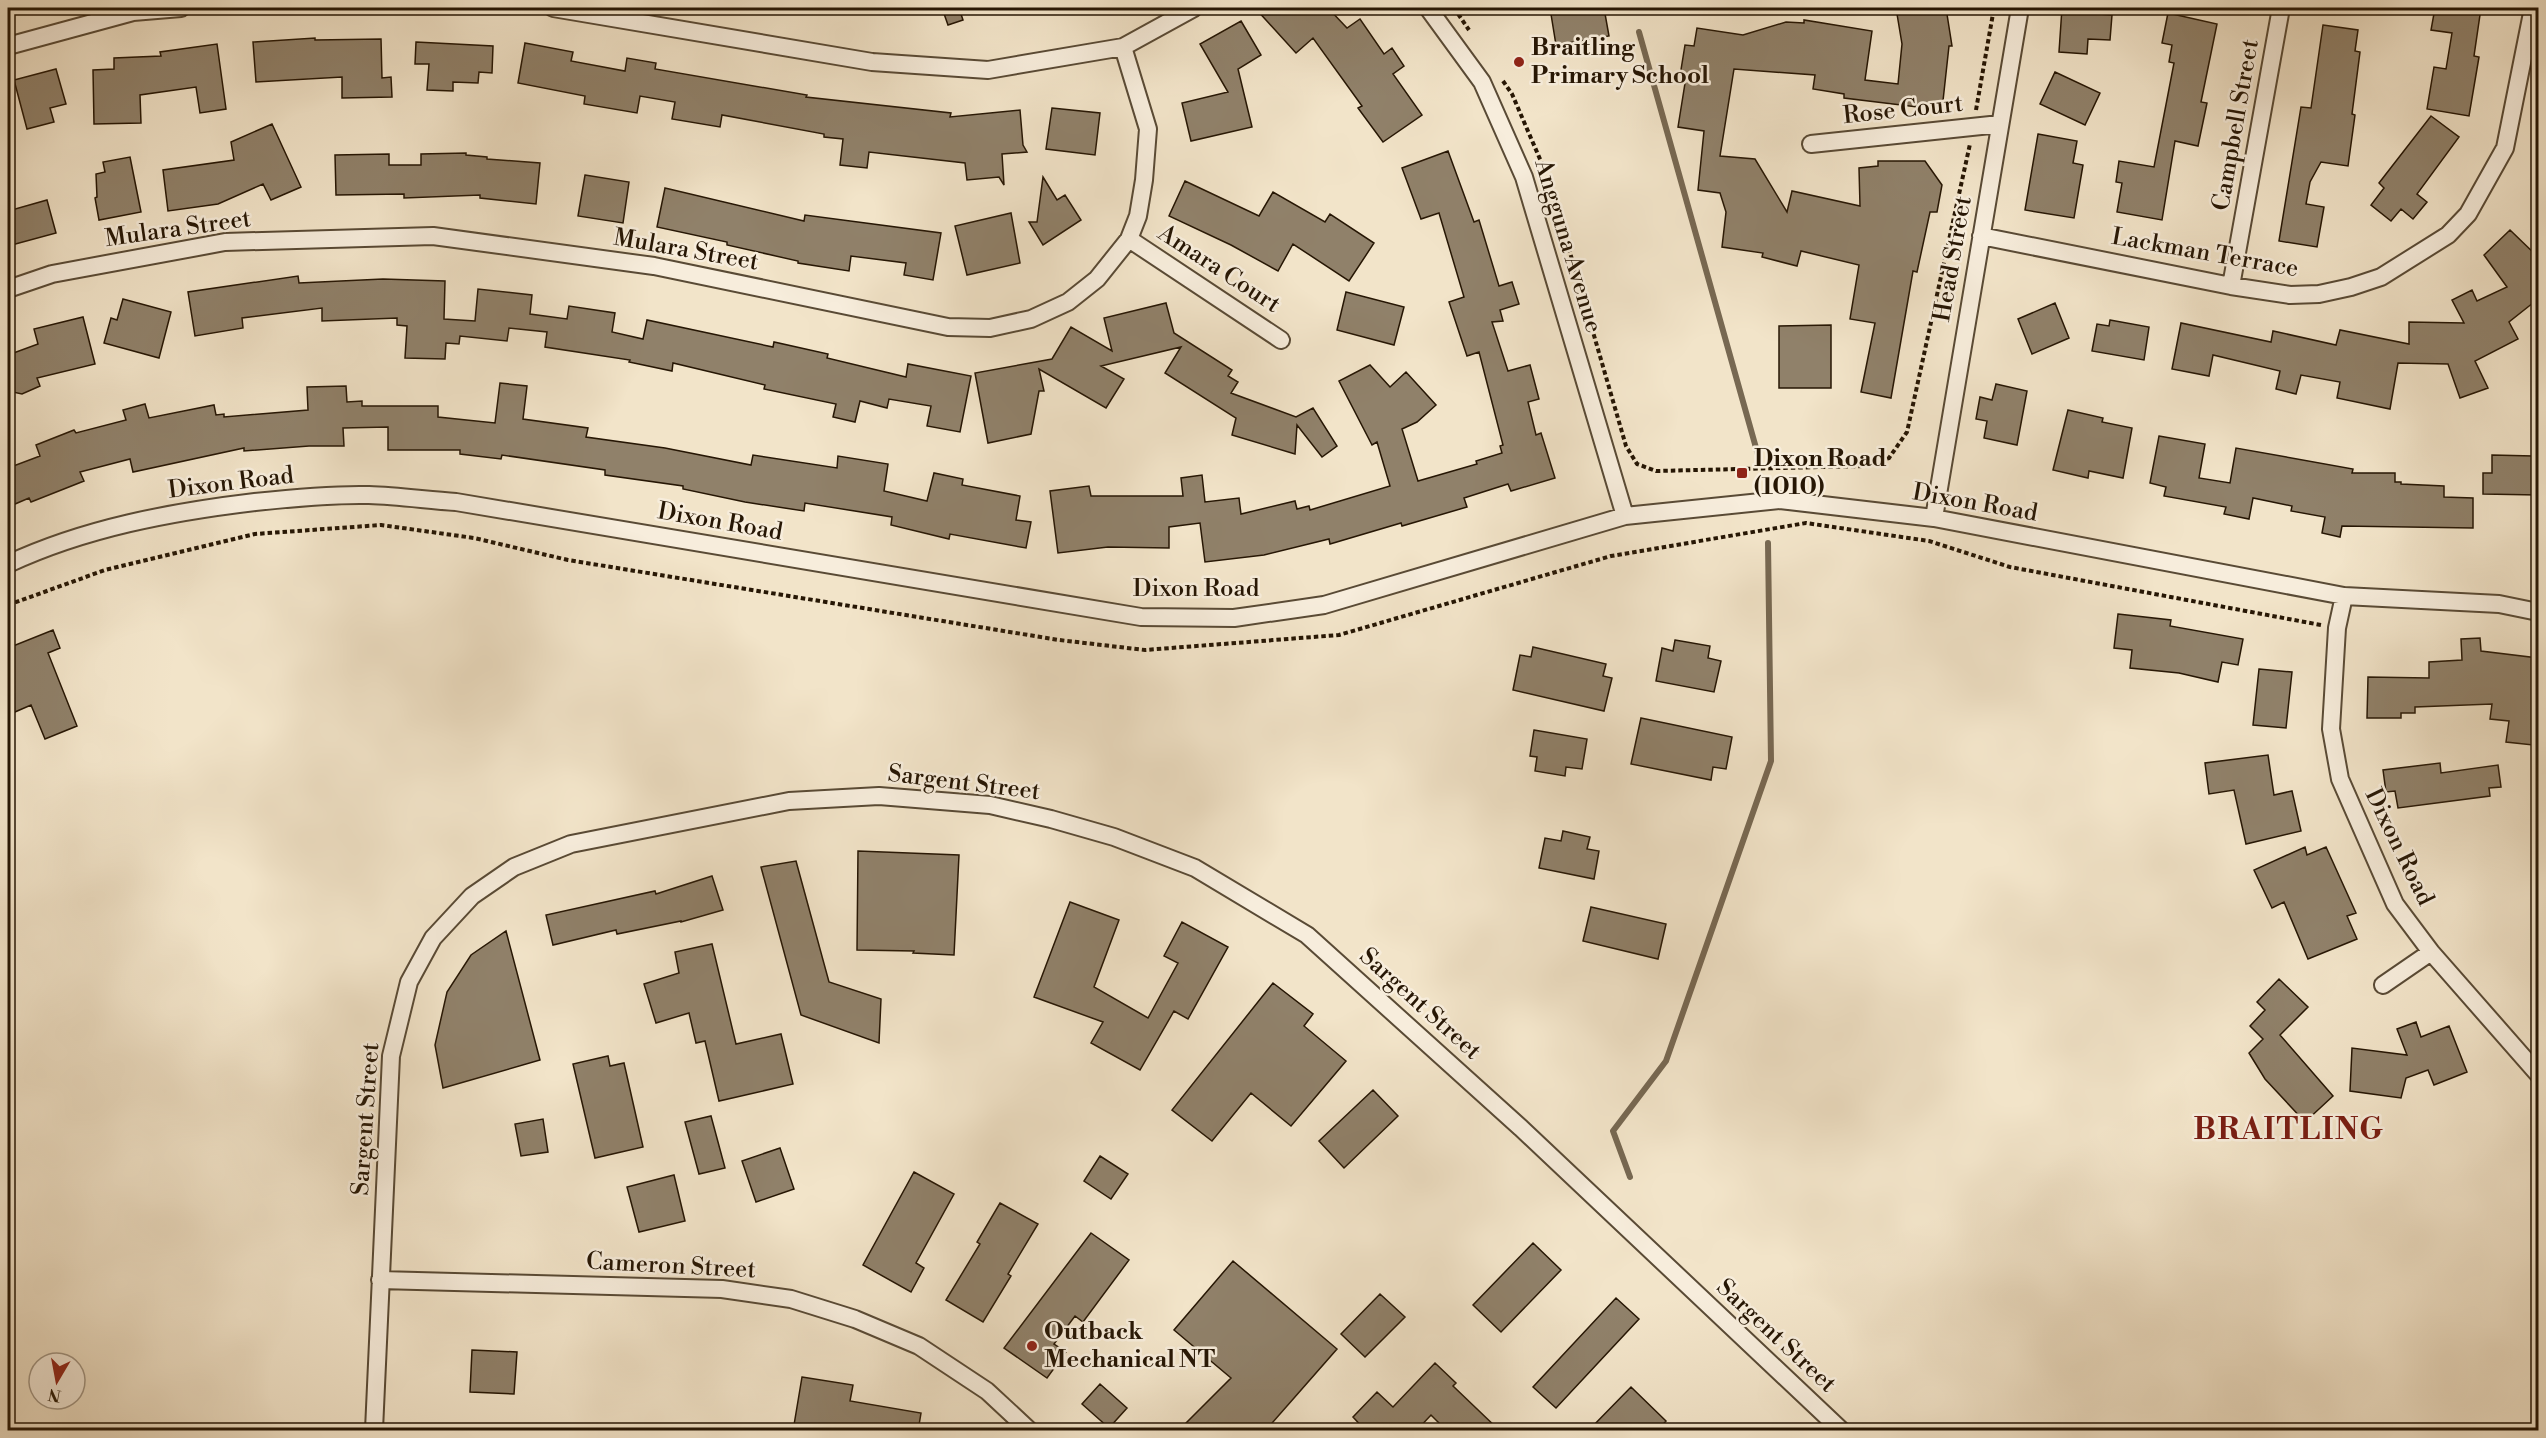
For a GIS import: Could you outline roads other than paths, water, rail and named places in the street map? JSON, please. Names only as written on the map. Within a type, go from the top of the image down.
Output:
[{"type":"street","points":[[8,46],[133,12],[181,8]]},
{"type":"street","points":[[553,8],[872,62],[988,70],[1123,47],[1194,8]]},
{"type":"street","name":"Angguna Avenue","points":[[1428,8],[1482,82],[1524,177],[1625,516]]},
{"type":"street","name":"Head Street","points":[[1934,518],[2020,8]]},
{"type":"street","name":"Campbell Street","points":[[2231,286],[2281,8]]},
{"type":"street","name":"Lackman Terrace","points":[[1981,236],[2231,286],[2290,295],[2319,294],[2381,277],[2448,235],[2468,214],[2505,148],[2534,8]]},
{"type":"street","name":"Mulara Street","points":[[8,289],[52,274],[225,242],[433,236],[654,266],[948,327],[990,328],[1031,319],[1068,302],[1096,279],[1129,239],[1138,216],[1144,180],[1148,129],[1123,47]]},
{"type":"street","name":"Rose Court","points":[[1811,144],[2000,124]]},
{"type":"street","name":"Amara Court","points":[[1129,239],[1281,340]]},
{"type":"street","name":"Dixon Road","points":[[8,564],[82,536],[195,510],[291,498],[368,495],[456,502],[1141,617],[1234,618],[1324,605],[1625,516],[1780,500],[1934,518],[2344,596],[2499,604],[2538,612]]},
{"type":"street","name":"Dixon Road","points":[[2344,596],[2337,628],[2331,729],[2340,779],[2395,904],[2431,952],[2538,1074]]},
{"type":"street","name":"Sargent Street","points":[[374,1431],[391,1056],[408,982],[433,938],[472,896],[514,867],[571,844],[789,801],[879,795],[990,805],[1041,816],[1114,837],[1195,868],[1307,935],[1521,1128],[1841,1431]]},
{"type":"street","points":[[2383,985],[2431,952]]},
{"type":"street","name":"Cameron Street","points":[[380,1280],[722,1289],[792,1299],[855,1319],[919,1346],[987,1391],[1029,1431]]},
{"type":"waterway","points":[[1639,32],[1760,462]]},
{"type":"waterway","points":[[1630,1177],[1613,1131],[1666,1061],[1771,761],[1768,543]]},
{"type":"place","name":"Braitling Primary School","points":[[1519,62]]},
{"type":"place","name":"Dixon Road (1010)","points":[[1742,473]]},
{"type":"place","name":"Outback Mechanical NT","points":[[1032,1346]]},
{"type":"district","name":"BRAITLING","points":[[2289,1130]]}]
